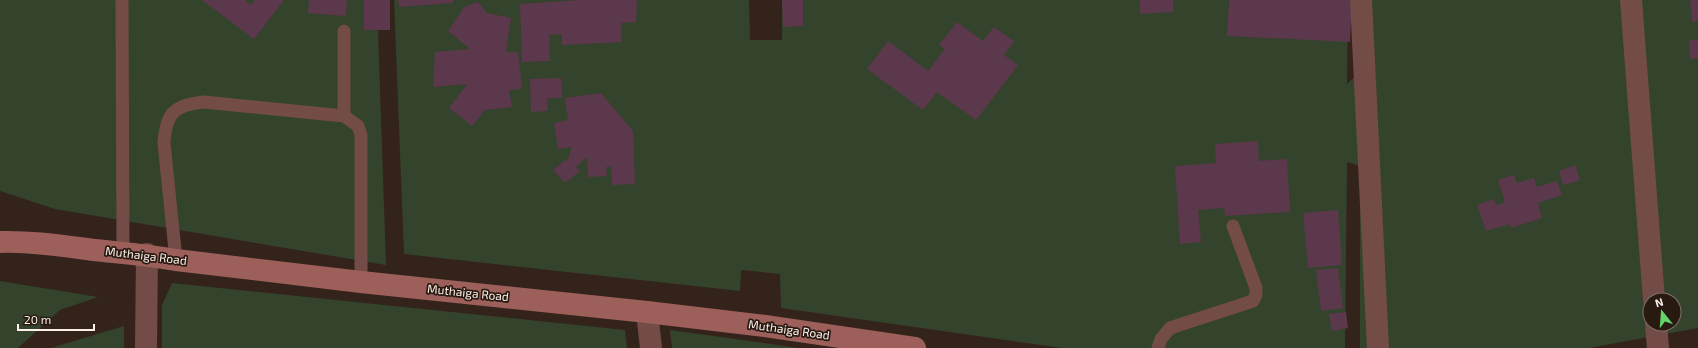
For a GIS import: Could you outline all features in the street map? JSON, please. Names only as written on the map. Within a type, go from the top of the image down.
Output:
[{"type":"main road","name":"Muthaiga Road","points":[[7,239],[123,253],[148,254],[176,260],[361,282],[765,326],[915,348]]},
{"type":"street","points":[[1361,0],[1378,348]]},
{"type":"street","points":[[1631,0],[1653,292]]},
{"type":"street","points":[[146,348],[148,254]]},
{"type":"street","points":[[647,312],[651,348]]},
{"type":"street","points":[[1657,332],[1658,348]]},
{"type":"lane","points":[[122,0],[123,253]]},
{"type":"lane","points":[[344,31],[344,116]]},
{"type":"lane","points":[[176,260],[164,143],[165,129],[169,116],[176,109],[189,104],[204,102],[344,116],[358,126],[361,135],[361,282]]},
{"type":"lane","points":[[1158,348],[1161,339],[1170,328],[1253,301],[1256,295],[1256,288],[1233,226]]},
{"type":"green space","points":[[0,0],[377,0],[386,265],[55,209],[0,191]]},
{"type":"green space","points":[[394,0],[749,0],[750,40],[782,40],[782,0],[1348,0],[1347,84],[1360,72],[1360,0],[1698,0],[1698,328],[1682,331],[1682,292],[1642,292],[1642,332],[1676,332],[1589,348],[1360,348],[1360,166],[1347,162],[1345,348],[1062,348],[781,308],[780,274],[741,270],[740,291],[404,254]]},
{"type":"green space","points":[[0,281],[98,297],[60,310],[18,348],[0,348]]},
{"type":"green space","points":[[172,283],[625,330],[627,348],[162,348],[162,305]]},
{"type":"green space","points":[[124,326],[124,348],[51,348]]},
{"type":"green space","points":[[670,330],[799,348],[672,348]]},
{"type":"building","points":[[202,0],[245,0],[251,5],[255,0],[284,0],[254,39]]},
{"type":"building","points":[[309,0],[347,0],[346,16],[308,13]]},
{"type":"building","points":[[364,0],[390,0],[390,30],[364,30]]},
{"type":"building","points":[[398,0],[453,0],[453,3],[399,7]]},
{"type":"building","points":[[581,0],[637,0],[636,22],[621,23],[622,42],[562,45],[562,34],[549,35],[550,61],[522,62],[520,4]]},
{"type":"building","points":[[782,0],[803,0],[803,26],[783,27]]},
{"type":"building","points":[[1140,0],[1173,0],[1173,12],[1140,14]]},
{"type":"building","points":[[1229,0],[1352,0],[1350,42],[1227,36]]},
{"type":"building","points":[[1690,0],[1698,0],[1698,21],[1692,22]]},
{"type":"building","points":[[478,2],[487,13],[511,18],[506,52],[518,52],[522,89],[509,90],[512,107],[485,110],[472,126],[449,108],[467,84],[433,87],[435,52],[470,49],[448,31],[464,7]]},
{"type":"building","points":[[957,22],[983,41],[994,27],[1014,41],[1004,55],[1018,65],[976,120],[937,92],[923,110],[867,69],[888,41],[928,71],[945,49],[939,45]]},
{"type":"building","points":[[1689,40],[1698,40],[1698,58],[1690,59]]},
{"type":"building","points":[[561,78],[562,98],[547,98],[548,111],[531,112],[530,79]]},
{"type":"building","points":[[601,93],[633,131],[635,184],[612,185],[611,167],[606,167],[607,176],[588,177],[587,157],[576,167],[580,171],[565,183],[553,170],[565,160],[567,161],[572,147],[558,149],[554,123],[568,120],[565,98]]},
{"type":"building","points":[[1258,141],[1259,161],[1287,159],[1290,212],[1225,216],[1224,208],[1198,210],[1201,242],[1180,244],[1175,166],[1216,163],[1215,144]]},
{"type":"building","points":[[1575,165],[1580,180],[1563,185],[1559,171]]},
{"type":"building","points":[[1514,175],[1517,183],[1534,178],[1537,187],[1557,181],[1562,195],[1538,203],[1542,218],[1511,228],[1510,224],[1486,231],[1477,205],[1494,199],[1496,205],[1505,202],[1498,180]]},
{"type":"building","points":[[1338,210],[1342,265],[1308,268],[1303,213]]},
{"type":"building","points":[[1338,268],[1343,308],[1321,311],[1316,270]]},
{"type":"building","points":[[1346,312],[1348,328],[1332,331],[1329,314]]}]
